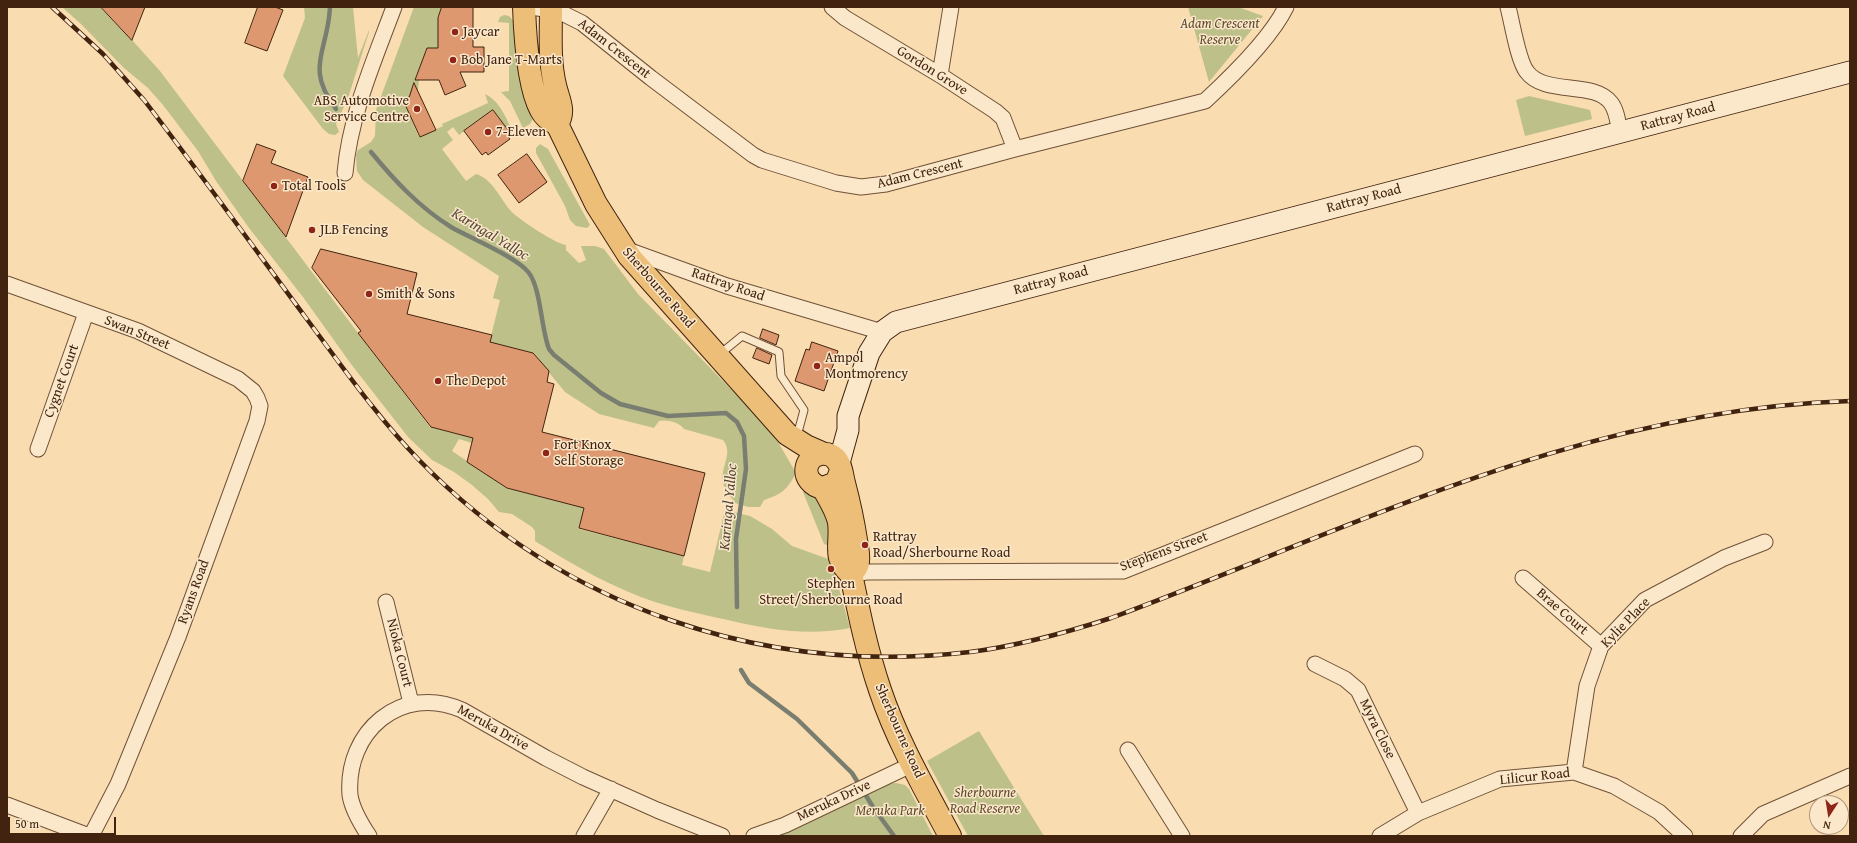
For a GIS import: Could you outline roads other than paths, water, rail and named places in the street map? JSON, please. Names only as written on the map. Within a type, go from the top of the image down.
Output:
[{"type":"main road","name":"Sherbourne Road","points":[[524,7],[525,36],[536,98],[544,115],[557,124],[596,204],[622,248],[651,283],[792,437],[832,460]]},
{"type":"main road","points":[[544,8],[553,76],[562,110],[562,115],[557,124]]},
{"type":"main road","name":"Sherbourne Road","points":[[792,437],[796,454],[806,470]]},
{"type":"main road","points":[[811,459],[832,460],[836,483],[823,488],[808,479],[806,470],[811,459]]},
{"type":"main road","points":[[832,460],[852,509],[858,562],[856,569],[851,574]]},
{"type":"main road","name":"Sherbourne Road","points":[[823,488],[836,512],[839,527],[840,562],[851,574],[867,647],[879,690],[913,764],[950,836]]},
{"type":"street","points":[[345,173],[348,143],[355,116],[394,7]]},
{"type":"street","name":"Gordon Grove","points":[[832,7],[845,18],[940,75],[995,111],[1003,118],[1014,149]]},
{"type":"street","points":[[940,75],[951,7]]},
{"type":"street","name":"Adam Crescent","points":[[544,8],[566,14],[582,23],[657,83],[753,155],[762,160],[836,183],[861,187],[886,184],[1014,149],[1205,101],[1226,81],[1276,25],[1286,7]]},
{"type":"street","points":[[1508,7],[1525,71],[1537,81],[1593,93],[1608,99],[1615,112],[1620,133]]},
{"type":"street","name":"Rattray Road","points":[[832,460],[839,427],[848,416],[869,353],[882,332],[891,325],[910,318],[1850,72]]},
{"type":"street","name":"Rattray Road","points":[[622,248],[690,271],[736,289],[882,332]]},
{"type":"street","name":"Swan Street","points":[[7,284],[150,336],[238,379],[253,391],[257,398]]},
{"type":"street","name":"Cygnet Court","points":[[38,449],[86,313]]},
{"type":"street","name":"Ryans Road","points":[[90,836],[118,784],[178,637],[257,421],[260,406],[257,398]]},
{"type":"street","name":"Stephens Street","points":[[851,574],[867,572],[1123,571],[1415,454]]},
{"type":"street","name":"Kylie Place","points":[[1574,772],[1587,686],[1601,646],[1645,600],[1724,558],[1765,542]]},
{"type":"street","name":"Brae Court","points":[[1523,578],[1601,646]]},
{"type":"street","name":"Nioka Court","points":[[386,602],[411,703]]},
{"type":"street","name":"Myra Close","points":[[1315,664],[1345,679],[1358,690],[1418,813]]},
{"type":"street","name":"Meruka Drive","points":[[370,836],[355,812],[350,796],[350,784],[357,749],[362,738],[381,718],[391,711],[411,703],[426,702],[450,704],[546,758],[611,789],[697,827],[722,836]]},
{"type":"street","points":[[1128,750],[1182,836]]},
{"type":"street","name":"Meruka Drive","points":[[754,836],[785,830],[836,800],[913,764]]},
{"type":"street","name":"Lilicur Road","points":[[1380,836],[1418,813],[1500,779],[1574,772],[1614,786],[1659,812],[1685,836]]},
{"type":"street","points":[[1740,836],[1763,814],[1850,776]]},
{"type":"street","name":"Ryans Road","points":[[101,836],[113,807],[118,784]]},
{"type":"street","points":[[584,836],[611,789]]},
{"type":"street","points":[[7,805],[90,836]]},
{"type":"lane","points":[[718,355],[742,336],[779,352],[781,376],[804,410],[792,437]]},
{"type":"waterway","name":"Karingal Yalloc","points":[[330,7],[320,59],[320,70],[321,82],[326,94],[336,109]]},
{"type":"waterway","name":"Karingal Yalloc","points":[[371,152],[398,183],[428,211],[451,227],[504,254],[529,273],[536,289],[546,341],[549,349],[554,355],[601,393],[620,404],[668,416],[726,413],[737,422],[744,436],[746,469],[736,539],[737,607]]},
{"type":"waterway","name":"Karingal Yalloc","points":[[741,670],[749,683],[797,719],[852,773],[873,807],[894,836]]},
{"type":"railway","points":[[52,7],[103,54],[144,100],[360,391],[419,460],[476,512],[537,556],[603,592],[672,620],[744,641],[818,653],[893,657],[970,652],[1024,643],[1111,618],[1382,512],[1472,479],[1564,449],[1657,426],[1752,409],[1850,401]]},
{"type":"place","name":"Jaycar","points":[[455,32]]},
{"type":"place","name":"Bob Jane T-Marts","points":[[453,60]]},
{"type":"place","name":"ABS Automotive Service Centre","points":[[417,109]]},
{"type":"place","name":"7-Eleven","points":[[488,132]]},
{"type":"place","name":"Total Tools","points":[[274,186]]},
{"type":"place","name":"JLB Fencing","points":[[312,230]]},
{"type":"place","name":"Smith & Sons","points":[[369,294]]},
{"type":"place","name":"Ampol Montmorency","points":[[817,366]]},
{"type":"place","name":"The Depot","points":[[438,381]]},
{"type":"place","name":"Fort Knox Self Storage","points":[[546,453]]},
{"type":"place","name":"Rattray Road/Sherbourne Road","points":[[865,545]]},
{"type":"place","name":"Stephen Street/Sherbourne Road","points":[[831,569]]},
{"type":"park label","name":"Adam Crescent Reserve","points":[[1220,32]]},
{"type":"park label","name":"Sherbourne Road Reserve","points":[[985,802]]},
{"type":"park label","name":"Meruka Park","points":[[890,811]]}]
